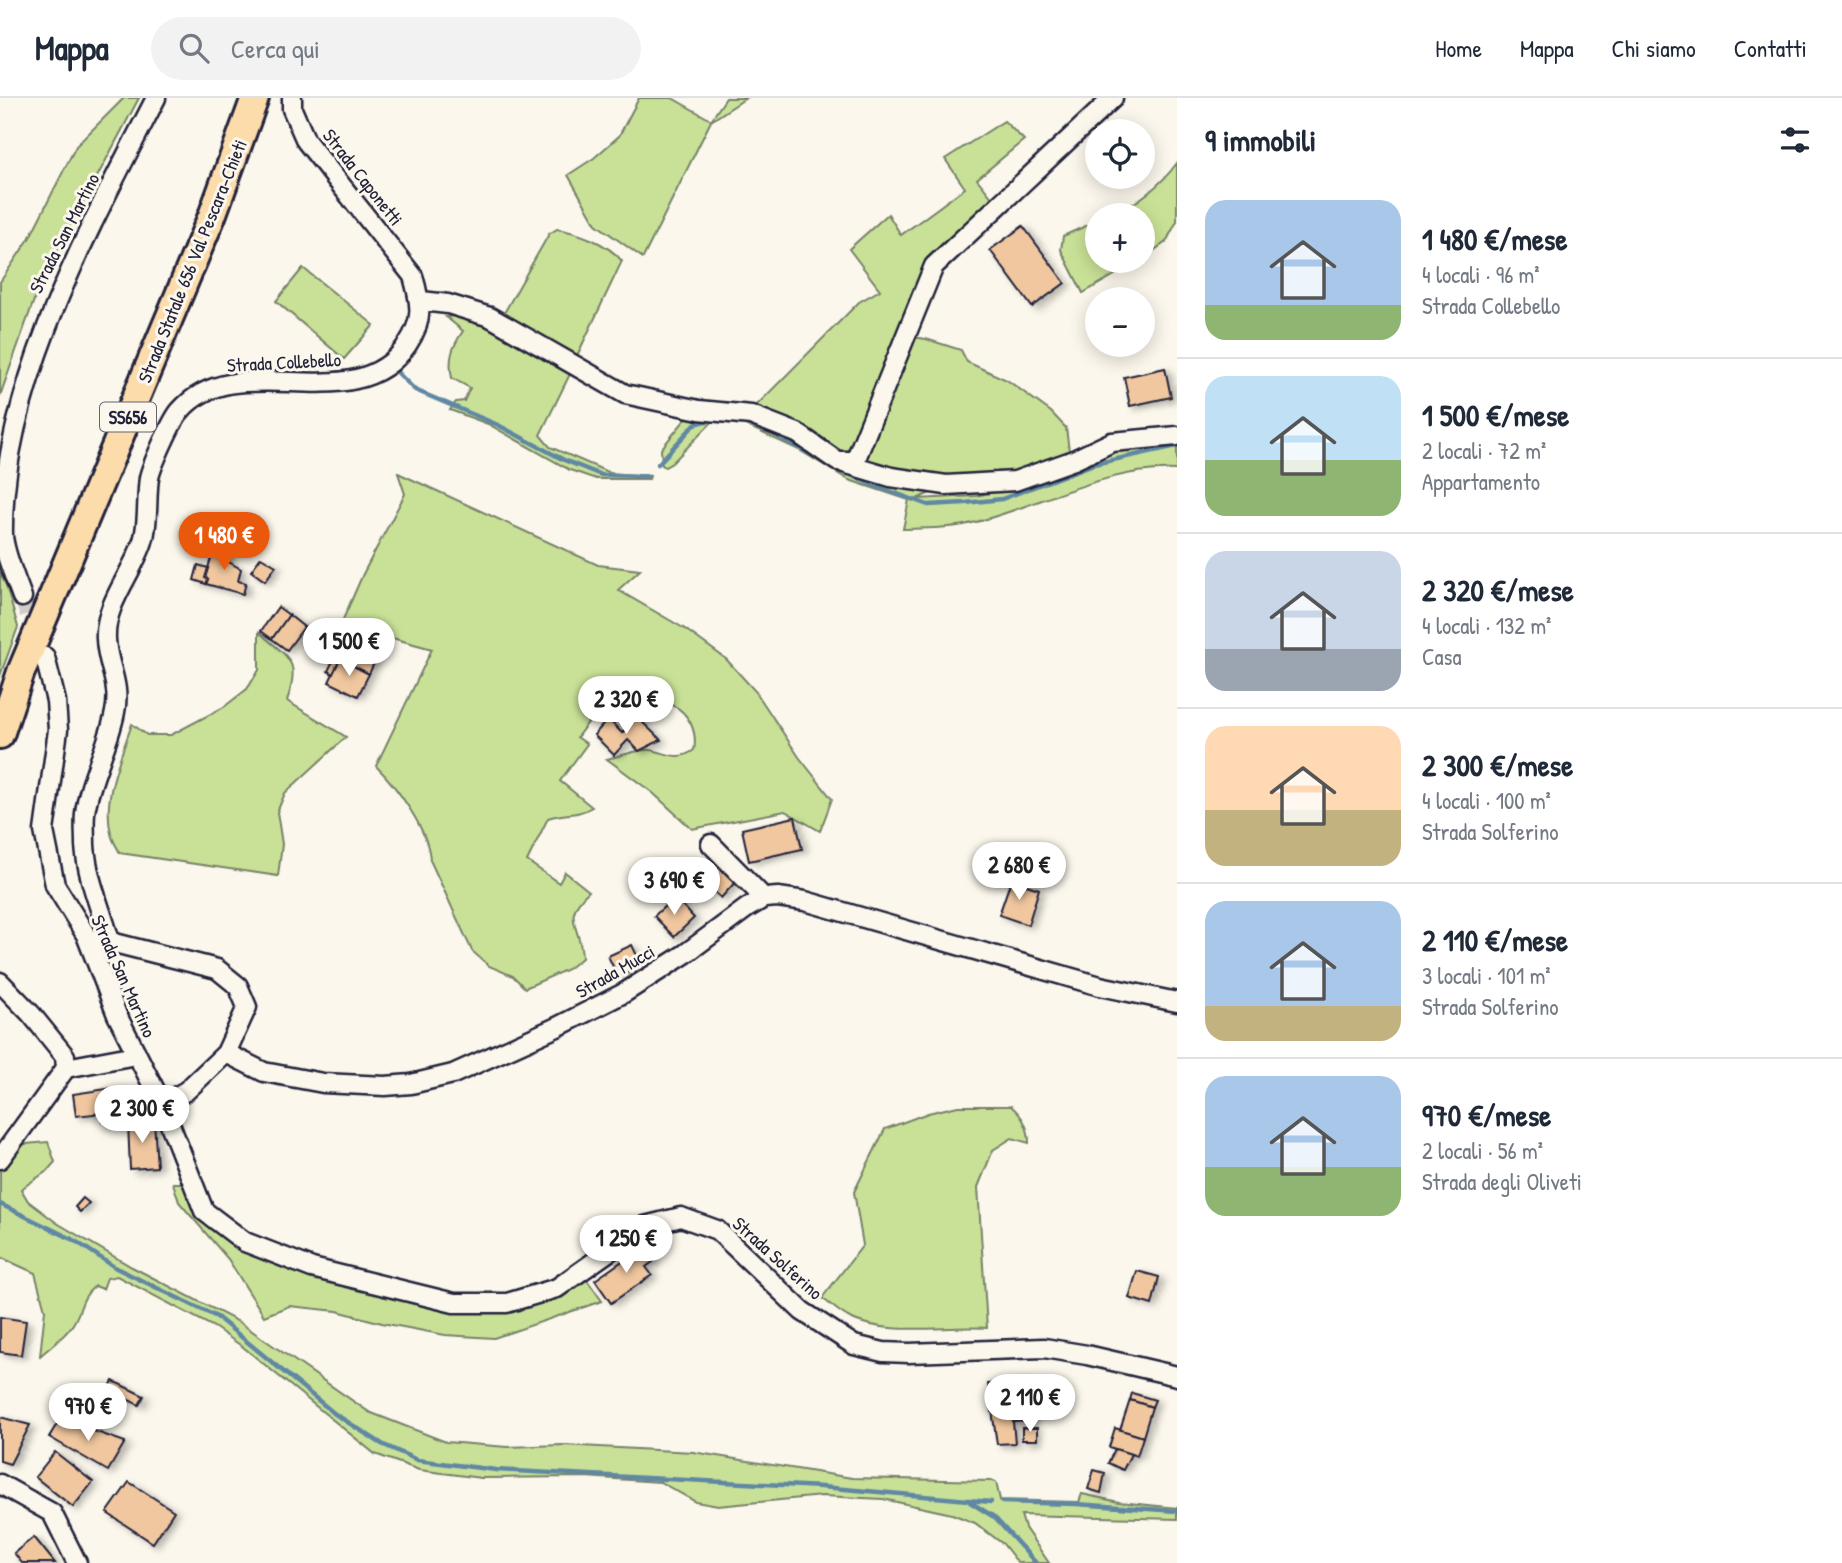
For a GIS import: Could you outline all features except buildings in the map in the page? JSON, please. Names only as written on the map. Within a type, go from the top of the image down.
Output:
[{"type":"highway","name":"Strada Statale 656 Val Pescara-Chieti","points":[[0,736],[21,672],[212,216],[255,98]]},
{"type":"street","name":"Strada San Martino","points":[[22,597],[1,539],[9,430],[31,354],[77,250],[156,98]]},
{"type":"street","name":"Strada Caponetti","points":[[292,98],[292,109],[306,141],[413,276],[421,301]]},
{"type":"street","points":[[837,461],[855,461],[934,266],[1113,98]]},
{"type":"street","points":[[421,301],[448,304],[490,317],[625,394],[699,410],[751,415],[797,433],[837,461],[891,477],[946,485],[1015,481],[1074,460],[1112,442],[1177,436]]},
{"type":"street","name":"Strada Collebello","points":[[110,941],[88,875],[85,844],[85,812],[115,712],[118,690],[105,638],[111,611],[144,540],[149,475],[177,414],[196,394],[226,383],[335,383],[364,378],[398,358],[416,331],[421,301]]},
{"type":"street","name":"Strada San Martino","points":[[45,657],[56,701],[58,730],[44,831],[55,885],[86,935],[117,1015],[162,1104]]},
{"type":"street","points":[[711,844],[764,898],[805,901],[1100,986],[1177,1002]]},
{"type":"street","name":"Strada Mucci","points":[[226,1054],[264,1072],[323,1083],[386,1086],[411,1084],[453,1074],[624,993],[764,898]]},
{"type":"street","points":[[86,935],[217,969],[239,986],[247,1007],[226,1054],[187,1091],[162,1104]]},
{"type":"street","points":[[0,982],[31,1014],[65,1056],[66,1068],[0,1159]]},
{"type":"street","points":[[66,1068],[136,1055]]},
{"type":"street","name":"Strada Solferino","points":[[162,1104],[204,1211],[245,1242],[312,1268],[454,1303],[507,1303],[557,1288],[645,1226],[681,1217],[717,1230],[802,1311],[854,1345],[883,1352],[909,1353],[1044,1348],[1177,1376]]},
{"type":"street","points":[[0,1484],[52,1513],[77,1563]]},
{"type":"green space","points":[[124,98],[139,98],[39,286],[0,396],[0,282],[29,239],[76,146]]},
{"type":"green space","points":[[639,98],[672,98],[711,120],[726,98],[746,98],[711,121],[643,258],[596,224],[568,175],[594,158],[619,136]]},
{"type":"green space","points":[[1004,121],[1024,140],[977,179],[996,203],[935,258],[912,337],[961,350],[967,362],[1007,380],[1051,412],[1066,428],[1069,451],[1034,468],[935,491],[917,499],[976,496],[1021,486],[1091,457],[1125,447],[1177,441],[1177,470],[1124,474],[968,524],[944,528],[903,529],[909,500],[849,480],[799,450],[741,423],[715,419],[672,463],[665,467],[662,465],[661,449],[688,416],[743,409],[758,404],[859,302],[880,290],[849,249],[888,214],[901,235],[965,188],[945,159]]},
{"type":"green space","points":[[1177,163],[1177,221],[1166,242],[1155,250],[1155,203],[1134,203],[1155,189]]},
{"type":"green space","points":[[1085,226],[1085,273],[1118,273],[1094,287],[1085,287],[1083,293],[1061,250],[1063,236]]},
{"type":"green space","points":[[557,229],[592,240],[609,249],[622,261],[574,362],[500,320],[549,234]]},
{"type":"green space","points":[[303,268],[374,325],[344,359],[276,301]]},
{"type":"green space","points":[[462,315],[474,318],[571,372],[540,435],[550,447],[610,473],[650,476],[649,479],[596,479],[570,470],[488,424],[450,410],[456,402],[464,401],[470,388],[452,378],[450,365],[456,342],[463,331],[446,317]]},
{"type":"green space","points":[[398,473],[598,565],[640,570],[618,590],[685,629],[726,659],[756,692],[799,757],[832,799],[820,831],[785,811],[692,829],[653,793],[607,759],[647,750],[673,756],[688,754],[694,750],[695,740],[687,716],[676,707],[663,703],[624,702],[608,706],[594,716],[577,737],[587,744],[560,781],[592,807],[581,812],[548,818],[527,861],[559,883],[565,872],[589,891],[575,908],[574,916],[582,958],[568,969],[525,988],[513,976],[489,966],[472,951],[430,860],[418,823],[402,797],[376,766],[432,649],[341,624],[363,574],[405,494]]},
{"type":"green space","points":[[0,572],[18,627],[0,676]]},
{"type":"green space","points":[[259,632],[290,661],[293,676],[287,701],[346,737],[285,793],[277,812],[282,844],[278,876],[120,853],[112,836],[109,806],[114,778],[132,724],[147,735],[171,735],[224,707],[247,689],[259,670]]},
{"type":"green space","points":[[958,1106],[1011,1106],[1024,1122],[1029,1137],[1029,1143],[1012,1138],[993,1150],[978,1187],[987,1328],[880,1327],[848,1317],[822,1298],[863,1245],[854,1192],[885,1129],[928,1113]]},
{"type":"green space","points":[[48,1142],[55,1162],[21,1189],[28,1201],[57,1223],[132,1267],[239,1322],[369,1412],[446,1442],[507,1447],[562,1445],[693,1452],[852,1478],[991,1481],[996,1482],[1000,1500],[1079,1502],[1082,1494],[1119,1502],[1177,1508],[1177,1519],[1021,1515],[1025,1528],[1049,1563],[1018,1563],[1003,1544],[975,1523],[952,1514],[883,1499],[822,1496],[718,1506],[696,1502],[660,1482],[585,1477],[481,1478],[419,1470],[375,1454],[243,1347],[214,1327],[117,1276],[107,1278],[103,1289],[95,1286],[90,1290],[70,1329],[40,1356],[45,1310],[35,1273],[0,1257],[0,1161],[15,1145]]},
{"type":"green space","points":[[173,1183],[192,1183],[244,1244],[447,1307],[489,1312],[530,1306],[587,1280],[602,1301],[494,1338],[445,1335],[337,1311],[289,1306],[264,1316],[228,1259],[179,1202]]},
{"type":"waterway","points":[[398,373],[415,390],[498,425],[564,460],[601,475],[647,476]]},
{"type":"waterway","points":[[658,464],[695,424],[713,419]]},
{"type":"waterway","points":[[743,422],[774,434],[823,461]]},
{"type":"waterway","points":[[833,467],[928,505],[965,503],[1002,499],[1094,464],[1177,446]]},
{"type":"waterway","points":[[0,1204],[74,1240],[116,1268],[217,1317],[335,1414],[382,1444],[417,1460],[496,1470],[822,1487],[991,1502]]},
{"type":"waterway","points":[[970,1502],[994,1517],[1036,1563]]},
{"type":"waterway","points":[[1002,1502],[1177,1511]]},
{"type":"tunnel","points":[[22,597],[39,639]]}]
